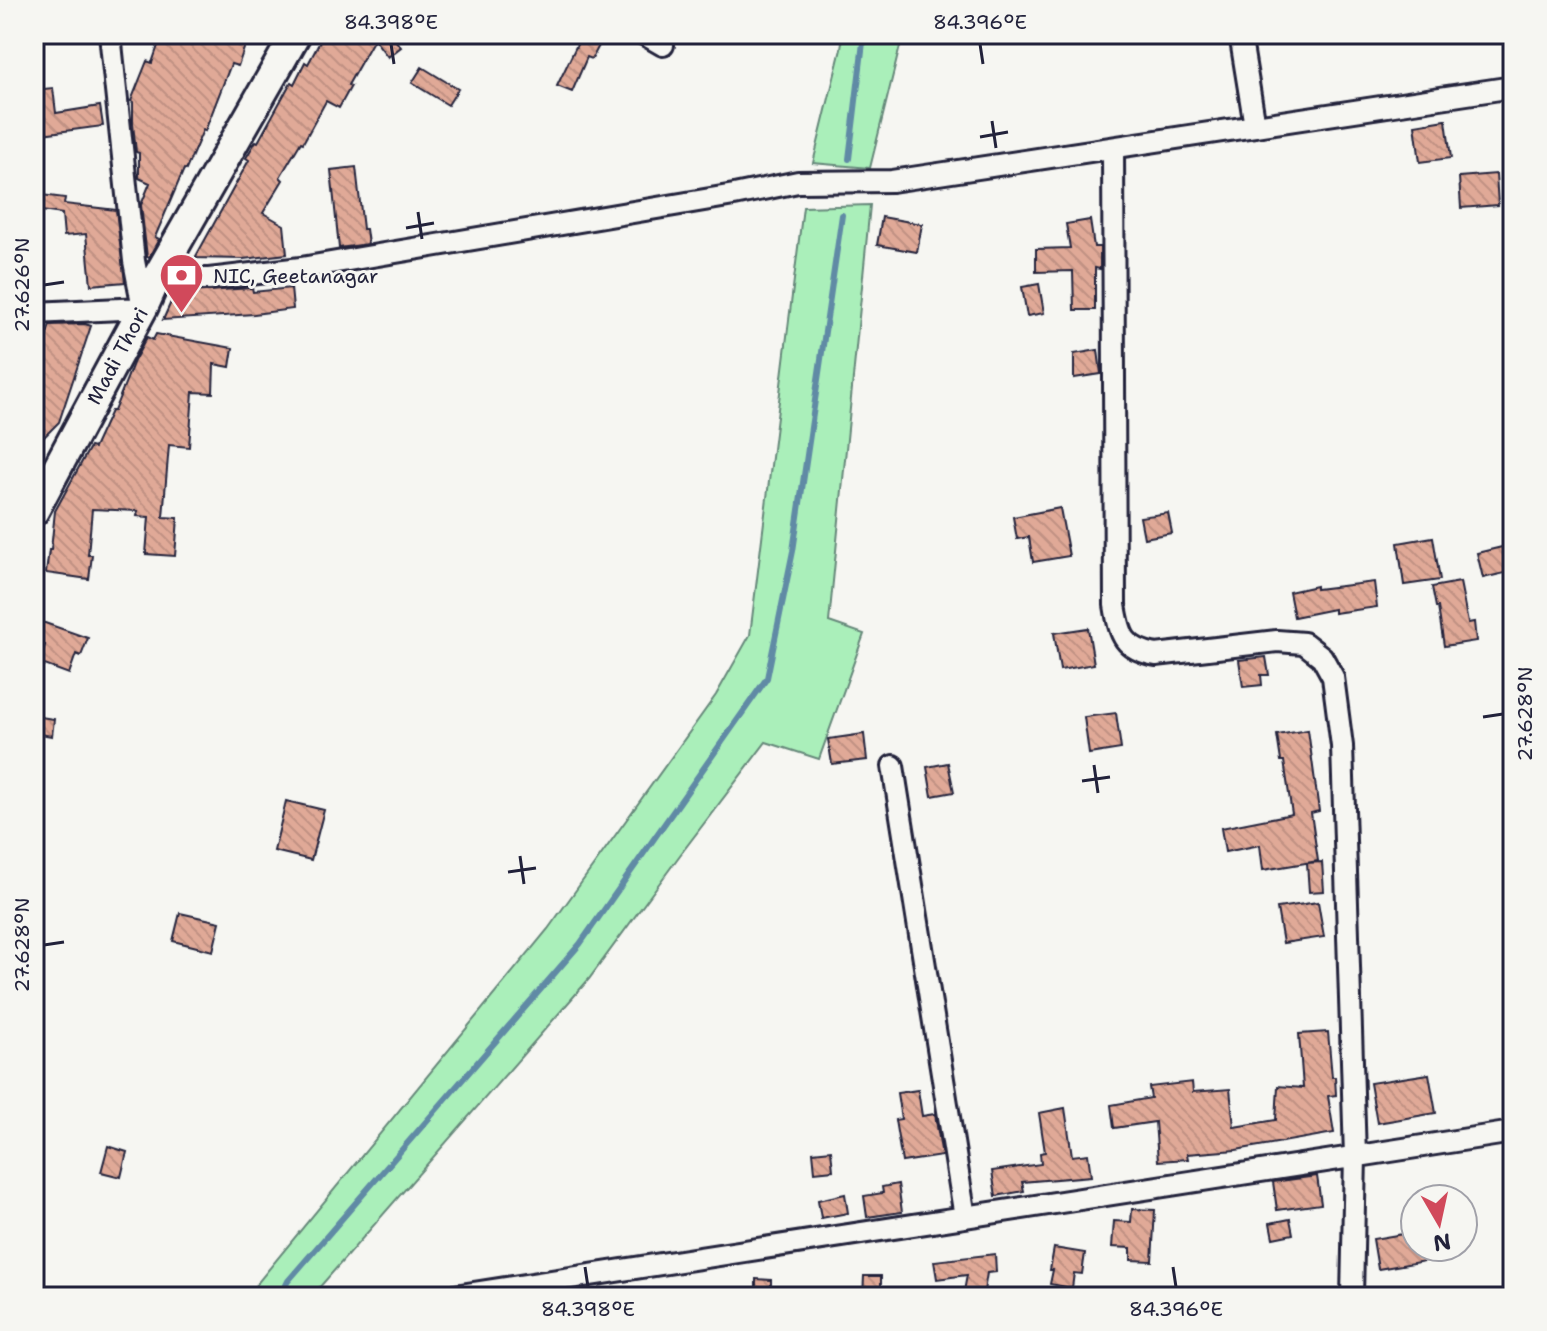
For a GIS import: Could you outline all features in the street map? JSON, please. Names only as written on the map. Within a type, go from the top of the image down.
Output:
[{"type":"main road","name":"Madi Thori","points":[[34,511],[156,279],[296,34]]},
{"type":"street","points":[[34,313],[143,308],[134,261],[110,34]]},
{"type":"street","points":[[644,34],[663,45]]},
{"type":"street","points":[[1240,34],[1255,126]]},
{"type":"street","points":[[156,279],[209,279],[301,268],[798,182],[892,181],[1513,87]]},
{"type":"street","points":[[1113,148],[1115,605],[1119,628],[1139,652],[1156,655],[1277,641],[1304,643],[1322,657],[1333,677],[1342,746],[1355,1156],[1352,1297]]},
{"type":"street","points":[[893,766],[965,1217]]},
{"type":"street","points":[[448,1297],[575,1287],[965,1217],[1513,1132]]},
{"type":"green space","points":[[843,34],[903,34],[870,168],[813,163]]},
{"type":"green space","points":[[870,205],[829,622],[864,634],[819,759],[766,742],[589,979],[311,1297],[246,1297],[548,929],[716,695],[750,635],[803,207]]},
{"type":"building","points":[[162,34],[249,34],[238,66],[231,64],[205,131],[184,169],[155,237],[159,239],[147,257],[141,205],[150,183],[139,178],[139,153],[136,152],[131,101],[147,61],[152,63]]},
{"type":"building","points":[[324,34],[390,34],[401,47],[388,57],[374,39],[339,108],[326,101],[280,177],[283,180],[263,213],[284,225],[287,254],[243,259],[195,258],[249,160],[246,158],[291,82],[294,84],[305,62],[308,64]]},
{"type":"building","points":[[582,34],[605,34],[592,59],[587,57],[572,92],[557,86]]},
{"type":"building","points":[[422,67],[458,89],[448,105],[412,83]]},
{"type":"building","points":[[53,88],[56,113],[100,106],[103,126],[34,135],[34,90]]},
{"type":"building","points":[[1446,120],[1451,158],[1420,162],[1415,125]]},
{"type":"building","points":[[356,167],[363,229],[366,229],[368,244],[339,248],[331,170]]},
{"type":"building","points":[[1496,174],[1498,205],[1461,208],[1459,177]]},
{"type":"building","points":[[34,194],[65,198],[64,204],[116,210],[125,282],[91,285],[86,234],[64,236],[62,214],[34,210]]},
{"type":"building","points":[[882,217],[922,224],[917,252],[877,245]]},
{"type":"building","points":[[1090,220],[1094,247],[1100,247],[1100,269],[1095,268],[1095,310],[1074,310],[1073,271],[1036,272],[1036,249],[1070,248],[1066,224]]},
{"type":"building","points":[[1039,284],[1044,313],[1027,316],[1022,287]]},
{"type":"building","points":[[252,288],[253,292],[291,288],[293,309],[163,320],[175,293]]},
{"type":"building","points":[[50,325],[91,326],[59,422],[44,437],[34,427],[34,374]]},
{"type":"building","points":[[156,334],[233,348],[230,367],[214,364],[213,393],[193,392],[189,447],[169,445],[163,517],[178,518],[175,556],[146,554],[149,517],[137,516],[138,511],[92,509],[89,579],[46,573],[55,511],[90,447],[94,448],[111,411],[114,411],[147,337],[153,340]]},
{"type":"building","points":[[1098,350],[1101,374],[1074,378],[1074,354]]},
{"type":"building","points":[[1060,508],[1069,556],[1033,562],[1029,537],[1017,539],[1013,517]]},
{"type":"building","points":[[1168,513],[1172,533],[1144,538],[1140,517]]},
{"type":"building","points":[[1433,537],[1440,580],[1404,585],[1398,543]]},
{"type":"building","points":[[1502,547],[1509,572],[1483,578],[1477,553]]},
{"type":"building","points":[[1374,582],[1377,607],[1334,613],[1334,609],[1294,617],[1289,592],[1316,586],[1316,589]]},
{"type":"building","points":[[1460,582],[1468,623],[1474,622],[1476,641],[1444,646],[1432,587]]},
{"type":"building","points":[[34,622],[88,638],[81,656],[76,654],[69,674],[39,663],[45,645],[34,643]]},
{"type":"building","points":[[1088,628],[1094,664],[1060,670],[1054,633]]},
{"type":"building","points":[[1266,657],[1269,675],[1261,675],[1262,685],[1243,687],[1239,660]]},
{"type":"building","points":[[1116,713],[1121,749],[1089,754],[1084,717]]},
{"type":"building","points":[[34,716],[54,719],[52,736],[34,733]]},
{"type":"building","points":[[1308,730],[1319,811],[1311,813],[1318,861],[1263,870],[1260,845],[1225,852],[1221,828],[1292,814],[1277,735]]},
{"type":"building","points":[[864,734],[867,760],[832,764],[828,739]]},
{"type":"building","points":[[948,763],[954,792],[932,796],[927,767]]},
{"type":"building","points":[[286,801],[324,810],[311,860],[274,851]]},
{"type":"building","points":[[1322,862],[1324,891],[1309,892],[1307,863]]},
{"type":"building","points":[[1318,902],[1324,937],[1283,943],[1277,908]]},
{"type":"building","points":[[180,913],[220,922],[213,951],[173,941]]},
{"type":"building","points":[[1328,1032],[1332,1077],[1335,1077],[1336,1095],[1328,1096],[1334,1133],[1236,1150],[1187,1154],[1188,1159],[1158,1161],[1155,1122],[1114,1128],[1111,1105],[1151,1098],[1149,1087],[1192,1082],[1193,1092],[1230,1089],[1234,1127],[1276,1120],[1278,1086],[1303,1088],[1299,1034]]},
{"type":"building","points":[[1429,1074],[1436,1113],[1377,1123],[1370,1083]]},
{"type":"building","points":[[918,1090],[922,1116],[935,1114],[942,1156],[902,1162],[895,1120],[901,1119],[897,1093]]},
{"type":"building","points":[[1065,1108],[1072,1156],[1088,1154],[1091,1176],[1022,1182],[1024,1191],[996,1196],[992,1171],[1041,1164],[1040,1153],[1045,1152],[1039,1113]]},
{"type":"building","points":[[108,1146],[127,1152],[121,1177],[101,1172]]},
{"type":"building","points":[[831,1150],[833,1170],[815,1172],[813,1152]]},
{"type":"building","points":[[1317,1176],[1321,1204],[1277,1210],[1273,1182]]},
{"type":"building","points":[[898,1184],[902,1212],[867,1217],[864,1196],[883,1193],[882,1187]]},
{"type":"building","points":[[845,1194],[848,1213],[821,1218],[818,1200]]},
{"type":"building","points":[[1132,1209],[1155,1210],[1152,1261],[1131,1260],[1131,1248],[1112,1247],[1114,1221],[1131,1222]]},
{"type":"building","points":[[1290,1219],[1293,1234],[1273,1238],[1270,1223]]},
{"type":"building","points":[[1399,1235],[1399,1263],[1413,1263],[1378,1269],[1373,1239]]},
{"type":"building","points":[[1054,1248],[1085,1253],[1082,1274],[1074,1273],[1072,1288],[1050,1284]]},
{"type":"building","points":[[995,1254],[996,1272],[987,1273],[983,1297],[963,1297],[967,1275],[937,1279],[934,1261]]},
{"type":"building","points":[[864,1276],[881,1276],[881,1297],[863,1297]]},
{"type":"building","points":[[756,1279],[771,1280],[771,1297],[756,1297]]},
{"type":"waterway","points":[[849,159],[864,34]]},
{"type":"waterway","points":[[280,1297],[288,1281],[580,944],[767,678],[793,551],[842,215]]},
{"type":"place","name":"NIC, Geetanagar","points":[[182,315]]}]
